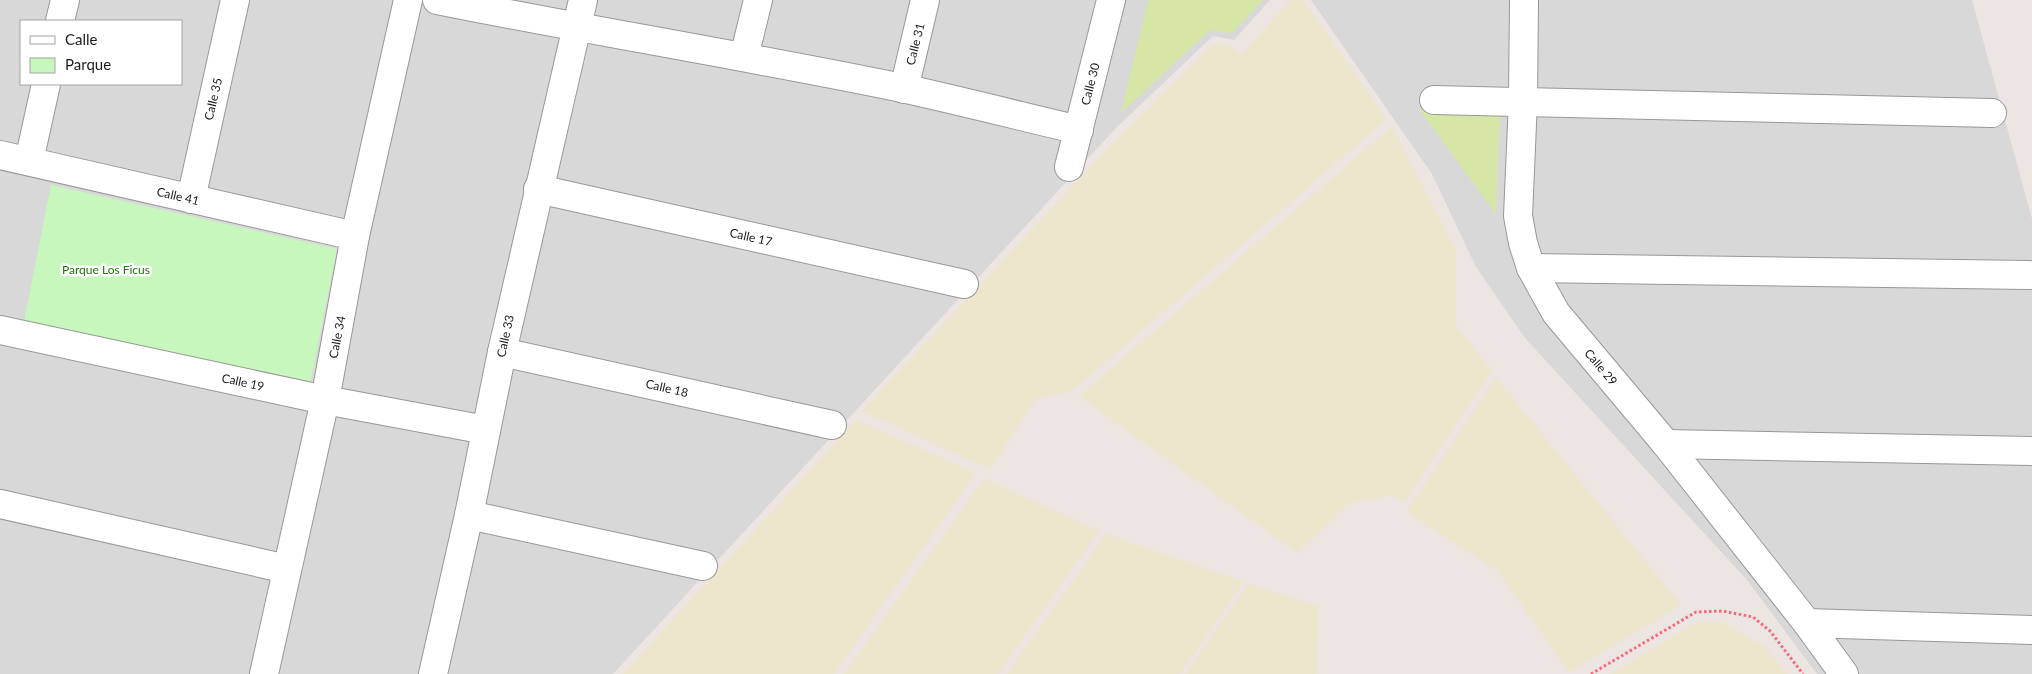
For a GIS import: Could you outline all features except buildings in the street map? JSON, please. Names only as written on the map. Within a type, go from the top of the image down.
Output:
[{"type":"street","points":[[60,20],[65,0]]},
{"type":"street","name":"Calle 35","points":[[191,199],[235,0]]},
{"type":"street","name":"Calle 34","points":[[264,674],[325,400],[355,236],[408,0]]},
{"type":"street","points":[[436,0],[577,28],[744,57],[904,89],[1079,130]]},
{"type":"street","name":"Calle 33","points":[[433,674],[469,515],[538,189],[583,0]]},
{"type":"street","points":[[744,57],[758,0]]},
{"type":"street","name":"Calle 31","points":[[904,89],[925,0]]},
{"type":"street","name":"Calle 30","points":[[1069,167],[1111,0]]},
{"type":"street","name":"Calle 29","points":[[1524,0],[1523,101],[1518,216],[1523,243],[1531,268],[1556,312],[1666,444],[1807,623],[1844,674]]},
{"type":"street","points":[[29,162],[46,85]]},
{"type":"street","points":[[1434,100],[1992,113]]},
{"type":"street","name":"Calle 41","points":[[0,155],[355,236]]},
{"type":"street","name":"Calle 17","points":[[538,189],[964,284]]},
{"type":"street","points":[[1531,268],[2029,275]]},
{"type":"street","name":"Calle 19","points":[[0,330],[325,400],[486,430]]},
{"type":"street","name":"Calle 18","points":[[502,352],[832,425]]},
{"type":"street","points":[[1666,444],[2032,451]]},
{"type":"street","points":[[0,504],[287,570]]},
{"type":"street","points":[[469,515],[703,566]]},
{"type":"street","points":[[1807,623],[2032,630]]},
{"type":"path","points":[[1591,674],[1696,612],[1723,611],[1753,617],[1770,631],[1803,674]]},
{"type":"shaded area","points":[[0,0],[1270,0],[1234,40],[1213,36],[1115,129],[613,674],[0,674]]},
{"type":"shaded area","points":[[1291,0],[1303,0],[1387,119],[1072,391],[1037,398],[990,469],[862,411],[1114,142],[1214,44],[1228,45],[1242,54]]},
{"type":"shaded area","points":[[1311,0],[1972,0],[2032,219],[2032,674],[1817,674],[1747,580],[1525,338],[1476,267],[1432,174]]},
{"type":"shaded area","points":[[1392,127],[1456,250],[1456,326],[1492,371],[1405,502],[1392,495],[1349,503],[1298,553],[1079,396]]},
{"type":"shaded area","points":[[1496,378],[1681,605],[1569,672],[1497,570],[1427,526],[1407,511]]},
{"type":"shaded area","points":[[856,420],[976,473],[834,674],[623,674]]},
{"type":"shaded area","points":[[984,479],[1099,531],[998,674],[844,674]]},
{"type":"shaded area","points":[[1106,534],[1244,582],[1180,674],[1007,674]]},
{"type":"shaded area","points":[[1248,584],[1318,606],[1317,674],[1185,674]]},
{"type":"shaded area","points":[[1698,622],[1724,623],[1765,647],[1787,674],[1610,674]]},
{"type":"green space","points":[[1148,0],[1263,0],[1232,33],[1210,30],[1121,113]]},
{"type":"green space","points":[[1419,109],[1500,111],[1496,214]]},
{"type":"green space","name":"Parque Los Ficus","points":[[51,185],[337,249],[310,384],[24,322]]}]
